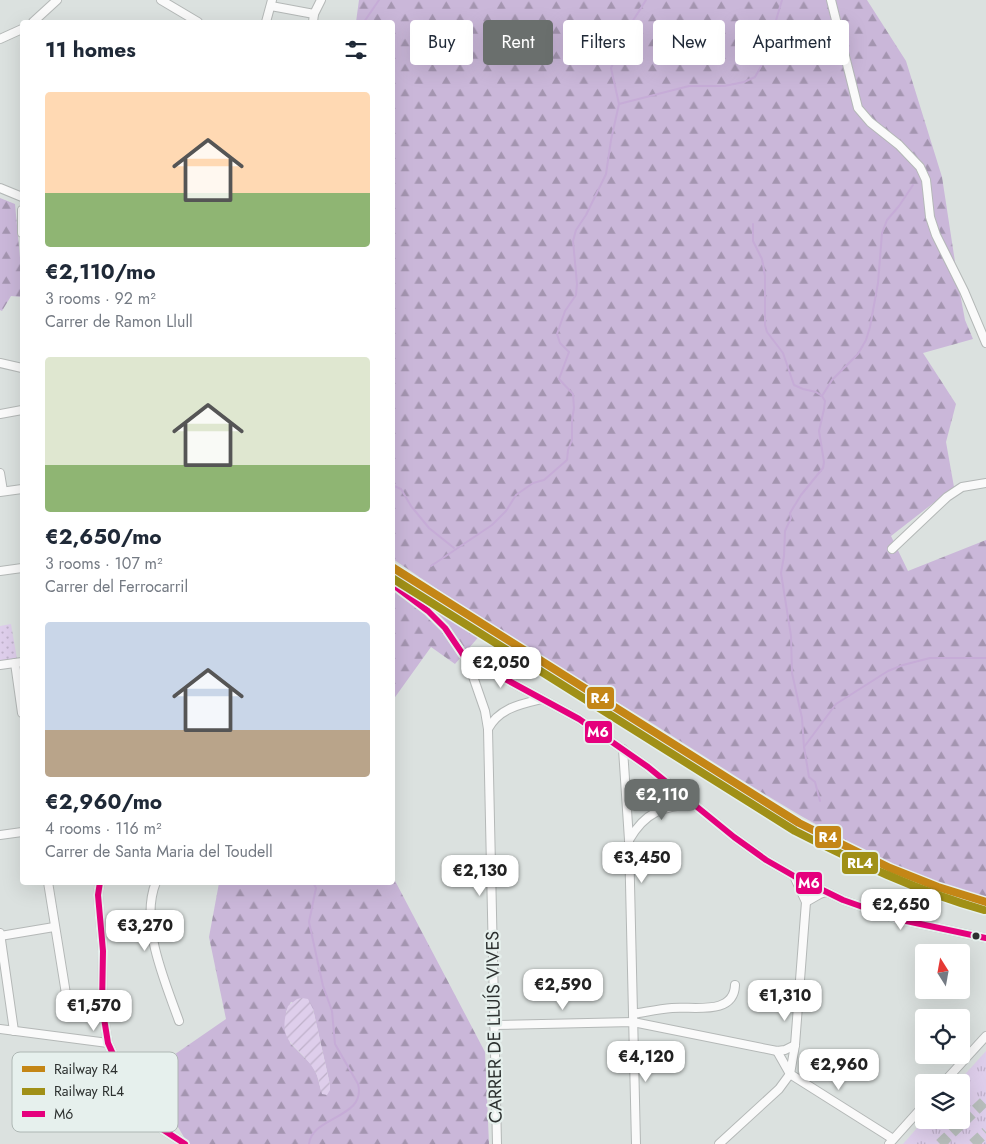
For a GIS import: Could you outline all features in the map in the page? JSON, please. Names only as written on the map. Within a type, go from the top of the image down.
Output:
[{"type":"street","points":[[34,20],[57,0]]},
{"type":"street","points":[[161,0],[195,20]]},
{"type":"street","points":[[267,20],[272,3],[314,18],[320,0]]},
{"type":"street","points":[[831,0],[858,108],[870,122],[899,145],[920,167],[926,180],[930,217],[936,235],[964,291],[986,343]]},
{"type":"street","points":[[0,39],[20,30]]},
{"type":"street","points":[[0,188],[20,196]]},
{"type":"street","points":[[0,363],[20,368]]},
{"type":"street","points":[[0,414],[20,410]]},
{"type":"street","points":[[0,473],[1,491],[20,489]]},
{"type":"street","points":[[892,549],[947,498],[962,487],[986,483]]},
{"type":"street","points":[[0,571],[20,568]]},
{"type":"street","name":"CARRER DE LLUÍS VIVES","points":[[395,586],[428,611],[445,628],[468,662],[485,711],[488,729],[497,1144]]},
{"type":"street","points":[[0,665],[19,662],[20,679]]},
{"type":"street","points":[[468,662],[485,668],[579,719],[639,761],[734,837],[766,860],[794,876],[826,892],[897,919],[986,938]]},
{"type":"street","points":[[488,729],[492,721],[513,706],[542,699]]},
{"type":"street","points":[[623,749],[626,770],[629,840],[636,1144]]},
{"type":"street","points":[[626,770],[630,762],[639,761]]},
{"type":"street","points":[[629,840],[635,829],[656,812],[671,806],[694,804]]},
{"type":"street","points":[[0,835],[20,832]]},
{"type":"street","points":[[719,1144],[779,1089],[790,1074],[795,1045],[806,902],[794,876]]},
{"type":"street","points":[[48,885],[67,1000],[102,1006]]},
{"type":"street","points":[[100,885],[98,895],[103,951],[102,1006],[108,1043],[112,1052]]},
{"type":"street","points":[[155,885],[151,895],[152,930],[156,951],[179,1021]]},
{"type":"street","points":[[806,902],[826,892]]},
{"type":"street","points":[[14,1031],[0,935],[54,927]]},
{"type":"street","points":[[494,1025],[633,1018],[673,1008],[718,1006],[729,1001],[734,994],[734,985]]},
{"type":"street","points":[[633,1018],[777,1051],[785,1050],[795,1045]]},
{"type":"street","points":[[0,1030],[108,1043]]},
{"type":"street","points":[[951,1074],[986,1036]]},
{"type":"street","points":[[777,1051],[790,1074],[891,1142],[915,1115]]},
{"type":"street","points":[[166,1132],[185,1144]]},
{"type":"street","points":[[166,1144],[172,1136]]},
{"type":"street","points":[[172,1136],[175,1144]]},
{"type":"green space","points":[[359,0],[867,0],[906,61],[942,177],[965,320],[973,339],[923,353],[956,404],[946,442],[954,487],[891,536],[908,571],[986,540],[986,898],[941,884],[898,866],[814,824],[519,642],[395,560],[395,20],[356,20]]},
{"type":"green space","points":[[0,198],[15,204],[20,258],[20,297],[11,296],[2,311],[0,310]]},
{"type":"green space","points":[[395,579],[482,633],[455,664],[431,647],[395,697]]},
{"type":"green space","points":[[11,624],[17,659],[0,661],[0,626]]},
{"type":"green space","points":[[395,881],[485,1052],[489,1144],[188,1144],[178,1127],[178,1052],[226,1019],[209,937],[219,885],[395,885]],"holes":[[[291,1002],[313,1009],[330,1085],[321,1090],[312,1065],[290,1043],[286,1012]]]},
{"type":"green space","points":[[297,999],[308,999],[313,1009],[330,1085],[327,1095],[322,1094],[318,1077],[313,1068],[286,1036],[285,1019],[288,1006]]},
{"type":"green space","points":[[986,1051],[986,1144],[903,1144],[916,1129],[970,1129],[970,1074],[965,1074]]},
{"type":"waterway","points":[[365,20],[379,0]]},
{"type":"waterway","points":[[619,104],[611,68],[629,27],[646,0]]},
{"type":"waterway","points":[[431,566],[492,525],[506,511],[516,495],[533,483],[544,480],[567,460],[572,440],[573,394],[559,379],[569,352],[560,343],[557,334],[565,311],[576,295],[577,284],[573,241],[576,230],[586,215],[606,174],[619,104],[689,86],[724,86],[744,82],[755,77],[764,61],[782,0]]},
{"type":"waterway","points":[[822,396],[832,380],[858,354],[866,340],[878,283],[882,233],[887,220],[913,185]]},
{"type":"waterway","points":[[753,224],[753,241],[762,259],[765,276],[765,325],[767,332],[783,353],[794,385],[816,392],[825,401],[819,431],[824,462],[823,468],[801,495],[790,513],[791,518],[785,531],[781,573],[791,636],[792,673],[802,718],[804,747]]},
{"type":"waterway","points":[[395,486],[401,489],[411,506],[429,528],[454,548]]},
{"type":"waterway","points":[[820,801],[815,782],[809,777],[804,747],[836,704],[888,671],[903,665],[930,658],[986,658]]},
{"type":"waterway","points":[[309,1144],[312,1135],[319,1128],[347,1111],[355,1104],[359,1095],[358,1084],[335,1044],[332,1011],[323,986],[309,922],[316,888],[314,885]]},
{"type":"tunnel","points":[[940,1144],[986,1100]]},
{"type":"tunnel","points":[[973,1144],[986,1132]]},
{"type":"rail line","name":"R4","points":[[395,569],[799,823],[890,868],[938,887],[986,902]]},
{"type":"rail line","name":"RL4","points":[[395,580],[795,831],[887,875],[935,894],[984,910]]},
{"type":"transit line","name":"M6","points":[[395,586],[428,611],[445,628],[468,662]]},
{"type":"transit line","name":"M6","points":[[468,662],[485,668],[579,719],[648,767],[734,837],[766,860],[794,876],[843,900],[897,919],[986,938]]},
{"type":"transit line","name":"M6","points":[[100,885],[98,895],[103,951],[102,1006],[108,1043],[112,1052]]},
{"type":"transit line","name":"M6","points":[[167,1132],[185,1144]]}]
